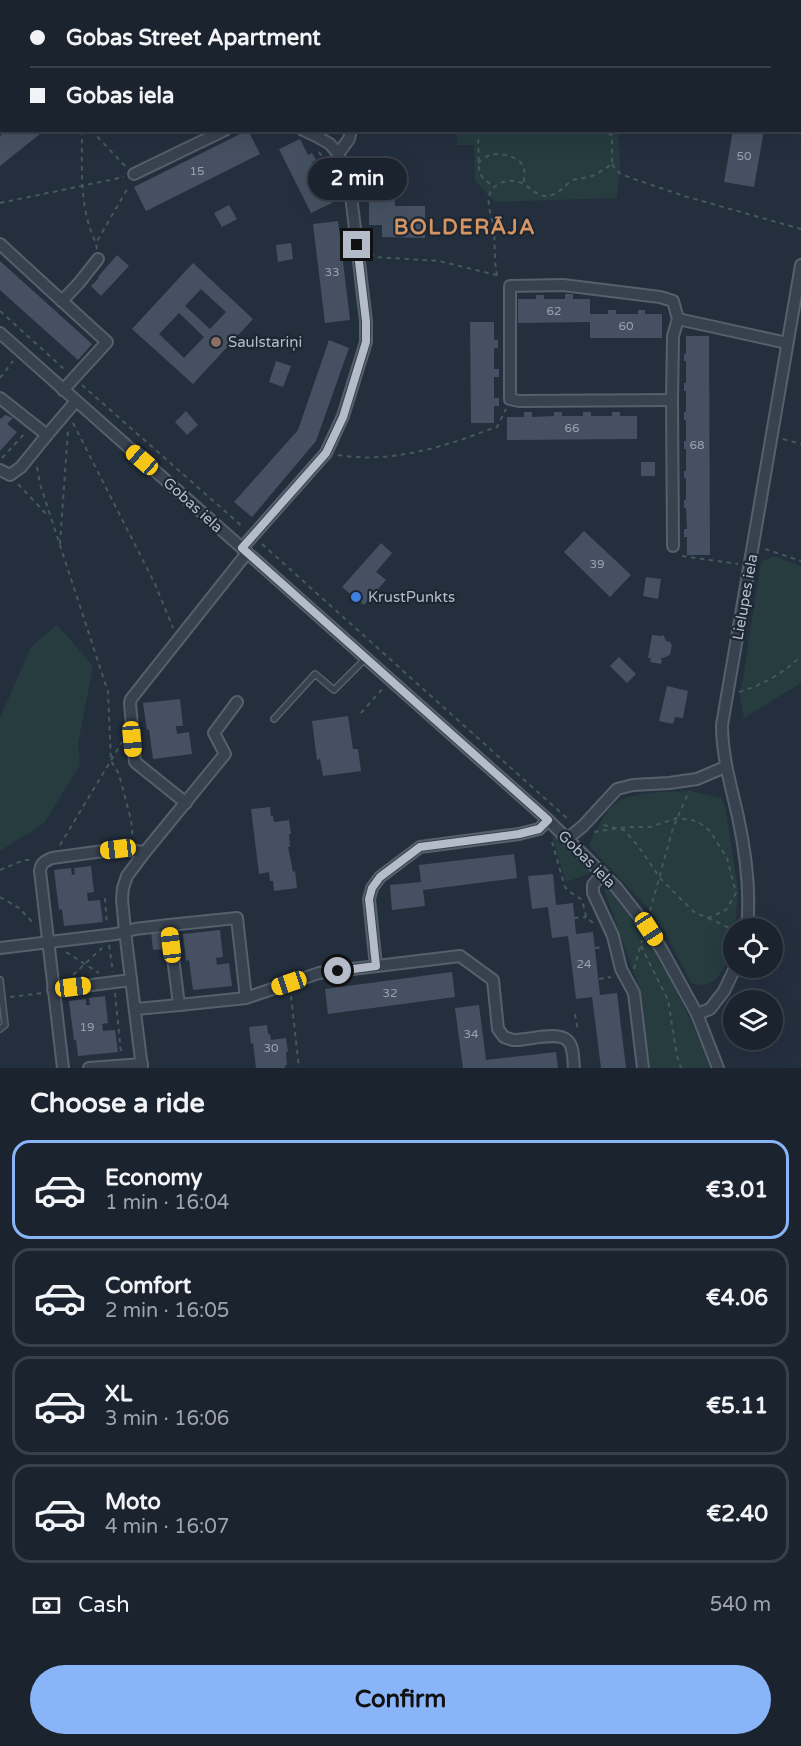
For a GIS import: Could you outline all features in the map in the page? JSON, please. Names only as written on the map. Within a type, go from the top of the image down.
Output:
[{"type":"street","points":[[132,175],[221,132]]},
{"type":"street","points":[[186,803],[135,762],[129,704],[253,536],[326,453],[343,417],[366,342],[366,321],[346,172],[338,154],[330,144],[307,132]]},
{"type":"street","points":[[338,154],[349,140],[351,132]]},
{"type":"street","points":[[0,244],[107,342],[63,390]]},
{"type":"street","points":[[62,301],[98,259]]},
{"type":"street","name":"Lielupes iela","points":[[748,918],[746,858],[725,767],[722,733],[801,265]]},
{"type":"street","points":[[672,400],[519,401],[510,399],[510,286],[563,285],[660,297],[673,301],[678,319],[673,336],[673,546]]},
{"type":"street","points":[[678,319],[787,343]]},
{"type":"street","name":"Gobas iela","points":[[0,333],[63,390],[71,408],[244,551],[545,823],[567,840],[616,887],[646,925],[663,952],[697,1014],[718,1068]]},
{"type":"street","points":[[0,398],[47,435]]},
{"type":"street","points":[[5,473],[21,467],[71,408]]},
{"type":"street","points":[[89,1068],[142,1066],[125,931],[123,888],[139,851],[186,803],[225,754],[214,733],[237,702]]},
{"type":"street","points":[[567,840],[617,789],[633,784],[692,780],[725,767]]},
{"type":"street","points":[[376,966],[369,899],[372,888],[380,877],[420,847],[519,834],[539,829],[545,823]]},
{"type":"street","points":[[63,1068],[47,938],[41,866],[49,859],[118,849],[139,851]]},
{"type":"street","points":[[602,874],[593,885],[593,893],[610,925],[621,969],[621,981],[634,993],[643,1068]]},
{"type":"street","points":[[0,948],[47,938],[116,934],[169,925],[237,918],[246,998]]},
{"type":"street","points":[[169,925],[178,1005]]},
{"type":"street","points":[[136,1009],[246,998],[319,973],[460,956],[493,980],[498,1029],[504,1037],[514,1040],[562,1037],[572,1046],[574,1068]]},
{"type":"street","points":[[697,1014],[710,1010],[730,978]]},
{"type":"street","points":[[53,990],[131,980]]},
{"type":"lane","points":[[274,719],[315,674],[334,690],[365,658]]},
{"type":"lane","points":[[0,980],[5,1025],[0,1029]]},
{"type":"path","points":[[82,132],[82,185],[89,229],[96,243],[98,259]]},
{"type":"path","points":[[93,132],[132,175],[132,180],[96,243]]},
{"type":"path","points":[[478,132],[479,172],[494,187]]},
{"type":"path","points":[[605,132],[612,135],[612,164],[621,174],[684,196],[801,229]]},
{"type":"path","points":[[318,150],[328,166],[337,189]]},
{"type":"path","points":[[478,163],[490,155],[500,154],[519,161],[524,166],[524,182]]},
{"type":"path","points":[[497,276],[494,258],[494,227],[489,201],[489,194],[494,187],[503,182],[524,182],[538,194],[553,195],[570,182],[592,176],[612,164]]},
{"type":"path","points":[[0,203],[132,175]]},
{"type":"path","points":[[357,245],[375,257],[439,261],[497,276],[510,286]]},
{"type":"path","points":[[0,310],[401,668],[583,825],[594,832],[620,828],[624,830],[660,878],[694,912],[723,925]]},
{"type":"path","points":[[0,378],[15,358]]},
{"type":"path","points":[[326,453],[379,457],[445,445],[497,427],[510,399]]},
{"type":"path","points":[[60,546],[71,408]]},
{"type":"path","points":[[71,408],[155,584],[178,640]]},
{"type":"path","points":[[0,460],[34,424]]},
{"type":"path","points":[[772,436],[801,444]]},
{"type":"path","points":[[34,450],[40,484],[108,692],[111,761],[119,774],[139,851]]},
{"type":"path","points":[[5,473],[51,518]]},
{"type":"path","points":[[753,547],[775,551],[801,561]]},
{"type":"path","points":[[682,556],[750,565]]},
{"type":"path","points":[[728,695],[755,687],[790,667],[801,656]]},
{"type":"path","points":[[361,713],[401,668]]},
{"type":"path","points":[[0,870],[24,860],[49,859],[111,761],[131,724]]},
{"type":"path","points":[[598,979],[610,976],[621,981],[634,969],[673,828],[691,788],[692,780]]},
{"type":"path","points":[[583,825],[620,828],[650,827],[677,818],[697,821],[710,831],[727,858],[736,893],[726,910],[708,918]]},
{"type":"path","points":[[545,823],[565,887],[583,901],[586,917]]},
{"type":"path","points":[[0,897],[19,908],[47,938]]},
{"type":"path","points":[[574,918],[586,917],[598,926]]},
{"type":"path","points":[[595,948],[606,946],[605,940]]},
{"type":"path","points":[[108,942],[122,1065]]},
{"type":"path","points":[[641,945],[668,1000],[681,1068]]},
{"type":"path","points":[[66,953],[114,982]]},
{"type":"path","points":[[289,983],[299,1068]]},
{"type":"path","points":[[3,998],[53,990]]},
{"type":"green space","points":[[457,132],[618,132],[620,165],[617,198],[495,202],[475,181],[474,145],[457,145]]},
{"type":"green space","points":[[774,556],[801,566],[801,683],[744,718],[740,697],[761,562]]},
{"type":"green space","points":[[57,625],[93,666],[78,744],[80,765],[44,823],[0,851],[0,718],[31,647]]},
{"type":"green space","points":[[690,791],[722,798],[726,811],[738,890],[736,918],[723,918],[723,970],[712,982],[703,985],[691,983],[650,910],[589,846],[598,827],[615,803],[645,793]]},
{"type":"green space","points":[[552,837],[557,838],[591,871],[566,882]]},
{"type":"green space","points":[[606,888],[620,900],[665,970],[685,1008],[710,1068],[649,1068],[641,992],[604,890]]},
{"type":"building","points":[[5,132],[42,132],[0,166],[0,136]]},
{"type":"building","points":[[244,132],[249,132],[260,154],[146,211],[134,187]]},
{"type":"building","points":[[733,132],[764,132],[754,187],[724,182]]},
{"type":"building","points":[[300,139],[308,155],[312,153],[316,160],[312,162],[321,181],[325,179],[329,186],[325,188],[332,203],[311,213],[279,149]]},
{"type":"building","points":[[369,187],[394,187],[395,206],[425,206],[425,238],[382,237],[382,225],[369,225]]},
{"type":"building","points":[[229,205],[237,219],[222,227],[214,213]]},
{"type":"building","points":[[338,221],[350,320],[325,323],[313,224]]},
{"type":"building","points":[[291,243],[293,259],[278,262],[276,245]]},
{"type":"building","points":[[117,255],[129,266],[101,296],[91,286]]},
{"type":"building","points":[[0,261],[92,344],[78,360],[0,290]]},
{"type":"building","points":[[193,263],[253,319],[193,384],[132,329]],"holes":[[[201,289],[226,312],[210,329],[185,306]],[[179,313],[204,337],[184,358],[159,334]]]},
{"type":"building","points":[[565,294],[573,294],[573,299],[590,299],[590,314],[608,314],[608,310],[616,310],[616,314],[638,314],[638,310],[645,310],[645,314],[662,314],[662,338],[590,338],[590,322],[518,323],[518,299],[536,299],[536,295],[544,295],[544,299],[565,299]]},
{"type":"building","points":[[470,322],[494,322],[494,340],[498,340],[498,348],[494,348],[494,369],[499,369],[499,377],[494,377],[494,398],[499,398],[499,406],[494,406],[494,423],[471,423]]},
{"type":"building","points":[[686,336],[709,336],[710,555],[687,555],[687,537],[684,537],[684,529],[687,529],[686,508],[684,508],[684,500],[686,500],[684,441],[686,441],[686,420],[684,420],[684,412],[686,412],[686,391],[684,391],[684,383],[686,383],[686,361],[684,361],[684,354],[686,354]]},
{"type":"building","points":[[329,340],[349,348],[316,441],[252,517],[234,502],[298,430]]},
{"type":"building","points":[[276,361],[291,366],[283,387],[269,382]]},
{"type":"building","points":[[186,411],[198,425],[187,435],[175,422]]},
{"type":"building","points":[[524,412],[532,412],[532,417],[554,416],[554,412],[562,412],[562,416],[583,416],[583,412],[591,412],[591,416],[612,416],[612,412],[620,412],[620,416],[637,416],[637,439],[507,440],[507,417],[524,417]]},
{"type":"building","points":[[5,415],[13,418],[7,424],[17,432],[0,451],[0,418]]},
{"type":"building","points":[[641,462],[655,462],[655,476],[641,476]]},
{"type":"building","points":[[584,531],[631,575],[610,597],[564,552]]},
{"type":"building","points":[[381,543],[392,553],[376,572],[386,580],[364,605],[342,587]]},
{"type":"building","points":[[646,577],[661,579],[658,599],[643,596]]},
{"type":"building","points":[[652,635],[664,635],[667,642],[669,641],[672,645],[670,655],[660,659],[661,664],[650,662],[651,658],[648,658]]},
{"type":"building","points":[[619,657],[636,674],[627,683],[610,666]]},
{"type":"building","points":[[667,686],[688,691],[683,718],[675,717],[673,724],[659,721]]},
{"type":"building","points":[[180,699],[183,726],[176,726],[177,734],[189,732],[192,754],[153,759],[143,703]]},
{"type":"building","points":[[348,716],[353,749],[358,749],[361,771],[323,776],[320,759],[317,760],[312,721]]},
{"type":"building","points":[[270,807],[274,822],[289,820],[291,834],[289,834],[290,847],[288,847],[297,888],[274,891],[269,872],[259,874],[251,809]]},
{"type":"building","points":[[514,854],[517,878],[423,890],[425,906],[392,910],[390,885],[421,882],[419,865]]},
{"type":"building","points":[[91,866],[94,892],[87,893],[88,901],[100,900],[103,922],[64,926],[62,909],[59,910],[54,870],[71,868],[72,875],[75,874],[74,868]]},
{"type":"building","points":[[553,874],[556,905],[573,903],[576,934],[593,932],[600,995],[617,993],[626,1068],[601,1068],[592,997],[576,999],[568,936],[552,938],[548,907],[532,909],[528,876]]},
{"type":"building","points":[[163,930],[166,949],[153,950],[151,931]]},
{"type":"building","points":[[220,930],[223,957],[216,958],[217,965],[229,963],[232,986],[193,990],[183,934]]},
{"type":"building","points":[[452,972],[455,997],[328,1014],[325,989]]},
{"type":"building","points":[[105,996],[108,1023],[102,1024],[103,1031],[115,1030],[118,1052],[78,1056],[69,1001],[86,999],[86,1005],[90,1005],[89,998]]},
{"type":"building","points":[[479,1005],[486,1060],[556,1052],[558,1068],[463,1068],[455,1008]]},
{"type":"building","points":[[267,1025],[271,1040],[286,1038],[288,1052],[286,1052],[287,1065],[285,1068],[256,1068],[249,1027]]},
{"type":"place","name":"Saulstariņi","points":[[216,342]]},
{"type":"place","name":"KrustPunkts","points":[[356,597]]},
{"type":"district","name":"BOLDERĀJA","points":[[465,227]]},
{"type":"route","points":[[338,971],[376,966],[369,899],[372,888],[380,877],[420,847],[519,834],[539,829],[548,820],[242,548],[326,453],[343,417],[366,342],[366,321],[357,245]]}]
